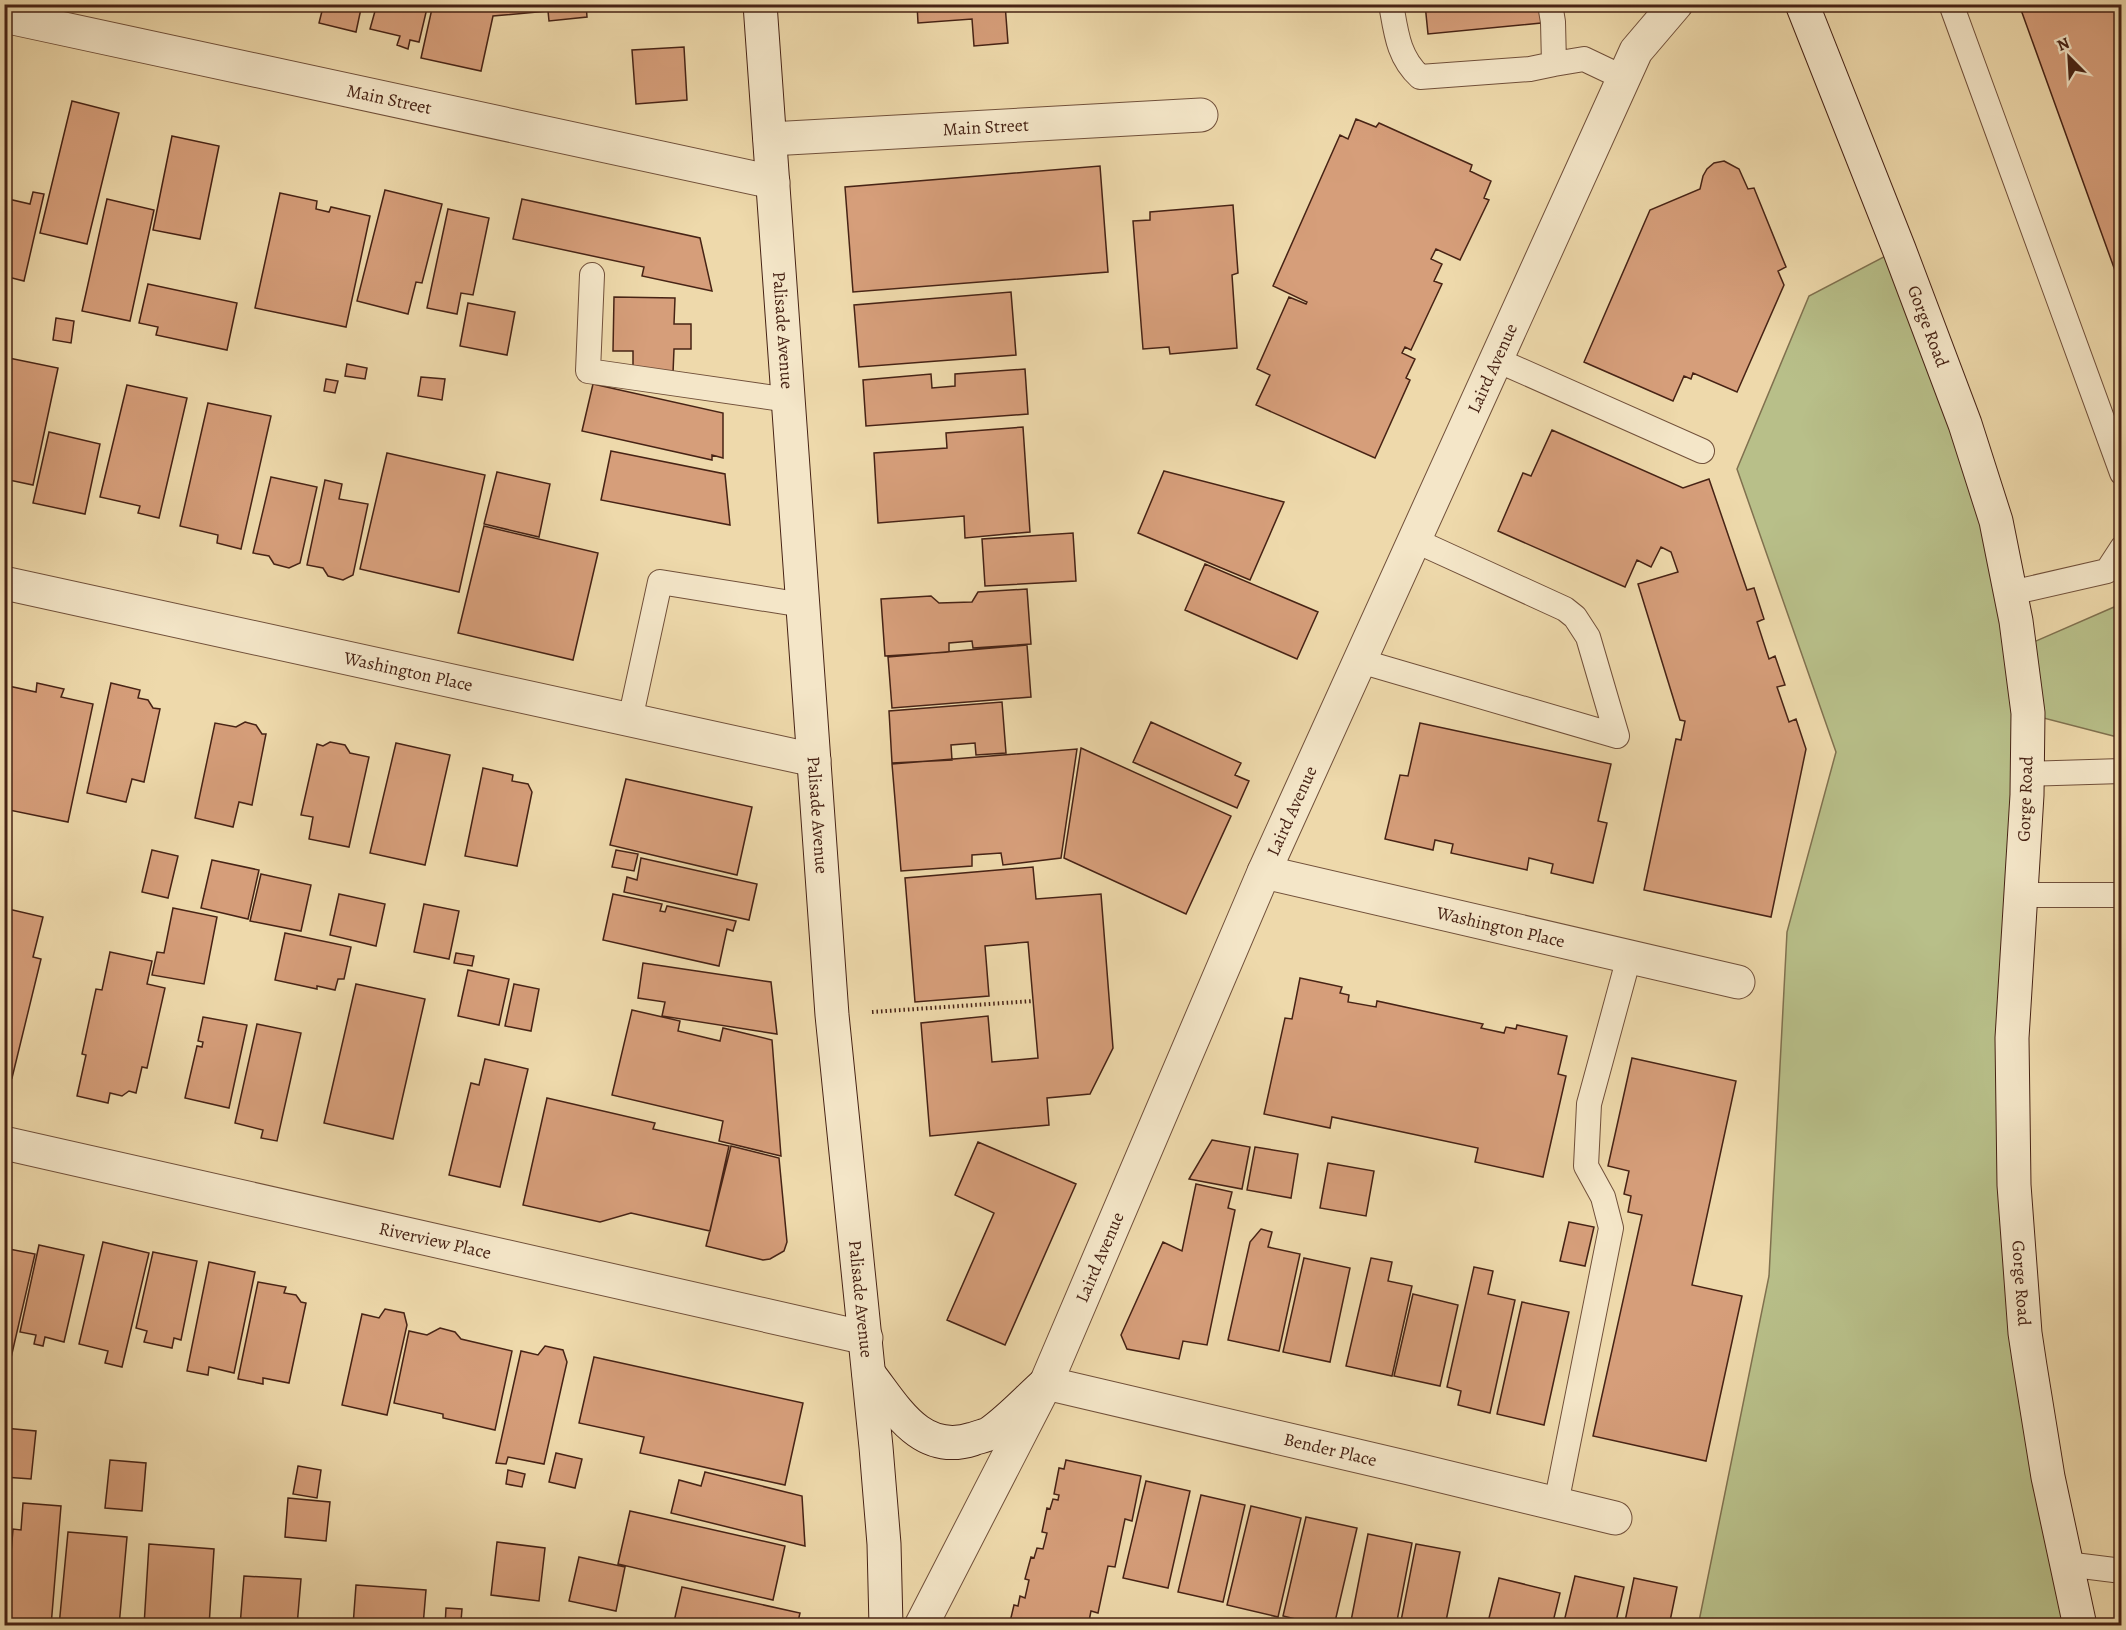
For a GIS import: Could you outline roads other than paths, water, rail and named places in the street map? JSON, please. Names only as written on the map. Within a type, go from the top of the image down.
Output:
[{"type":"street","name":"Palisade Avenue","points":[[760,4],[832,1015],[866,1338],[884,1544],[886,1626]]},
{"type":"street","name":"Laird Avenue","points":[[921,1626],[1046,1383],[1264,872],[1636,51],[1676,4]]},
{"type":"street","name":"Gorge Road","points":[[1802,4],[1965,424],[1996,521],[2016,621],[2028,713],[2027,774],[2012,1038],[2014,1185],[2025,1333],[2048,1478],[2080,1626]]},
{"type":"street","name":"Main Street","points":[[4,16],[773,182]]},
{"type":"street","name":"Main Street","points":[[770,139],[1201,115]]},
{"type":"street","name":"Washington Place","points":[[4,583],[814,760]]},
{"type":"street","name":"Washington Place","points":[[1264,872],[1738,982]]},
{"type":"street","name":"Riverview Place","points":[[4,1143],[866,1338]]},
{"type":"street","points":[[869,1374],[918,1433],[938,1442],[961,1443],[989,1434],[1046,1383]]},
{"type":"street","name":"Bender Place","points":[[1046,1383],[1614,1518]]},
{"type":"lane","points":[[1391,4],[1398,46],[1410,68],[1420,77],[1530,69],[1584,59],[1624,78]]},
{"type":"lane","points":[[1550,4],[1554,64]]},
{"type":"lane","points":[[1951,4],[2121,473]]},
{"type":"lane","points":[[592,274],[588,371],[789,400]]},
{"type":"lane","points":[[1497,360],[1702,451]]},
{"type":"lane","points":[[1360,661],[1617,736],[1588,637],[1575,617],[1565,609],[1414,540]]},
{"type":"lane","points":[[2011,593],[2107,571],[2121,548]]},
{"type":"lane","points":[[630,720],[660,582],[803,606]]},
{"type":"lane","points":[[2027,774],[2121,771]]},
{"type":"lane","points":[[2021,895],[2121,895]]},
{"type":"lane","points":[[1556,1504],[1611,1228],[1603,1197],[1586,1166],[1589,1104],[1629,957]]},
{"type":"lane","points":[[2066,1564],[2121,1571]]}]
